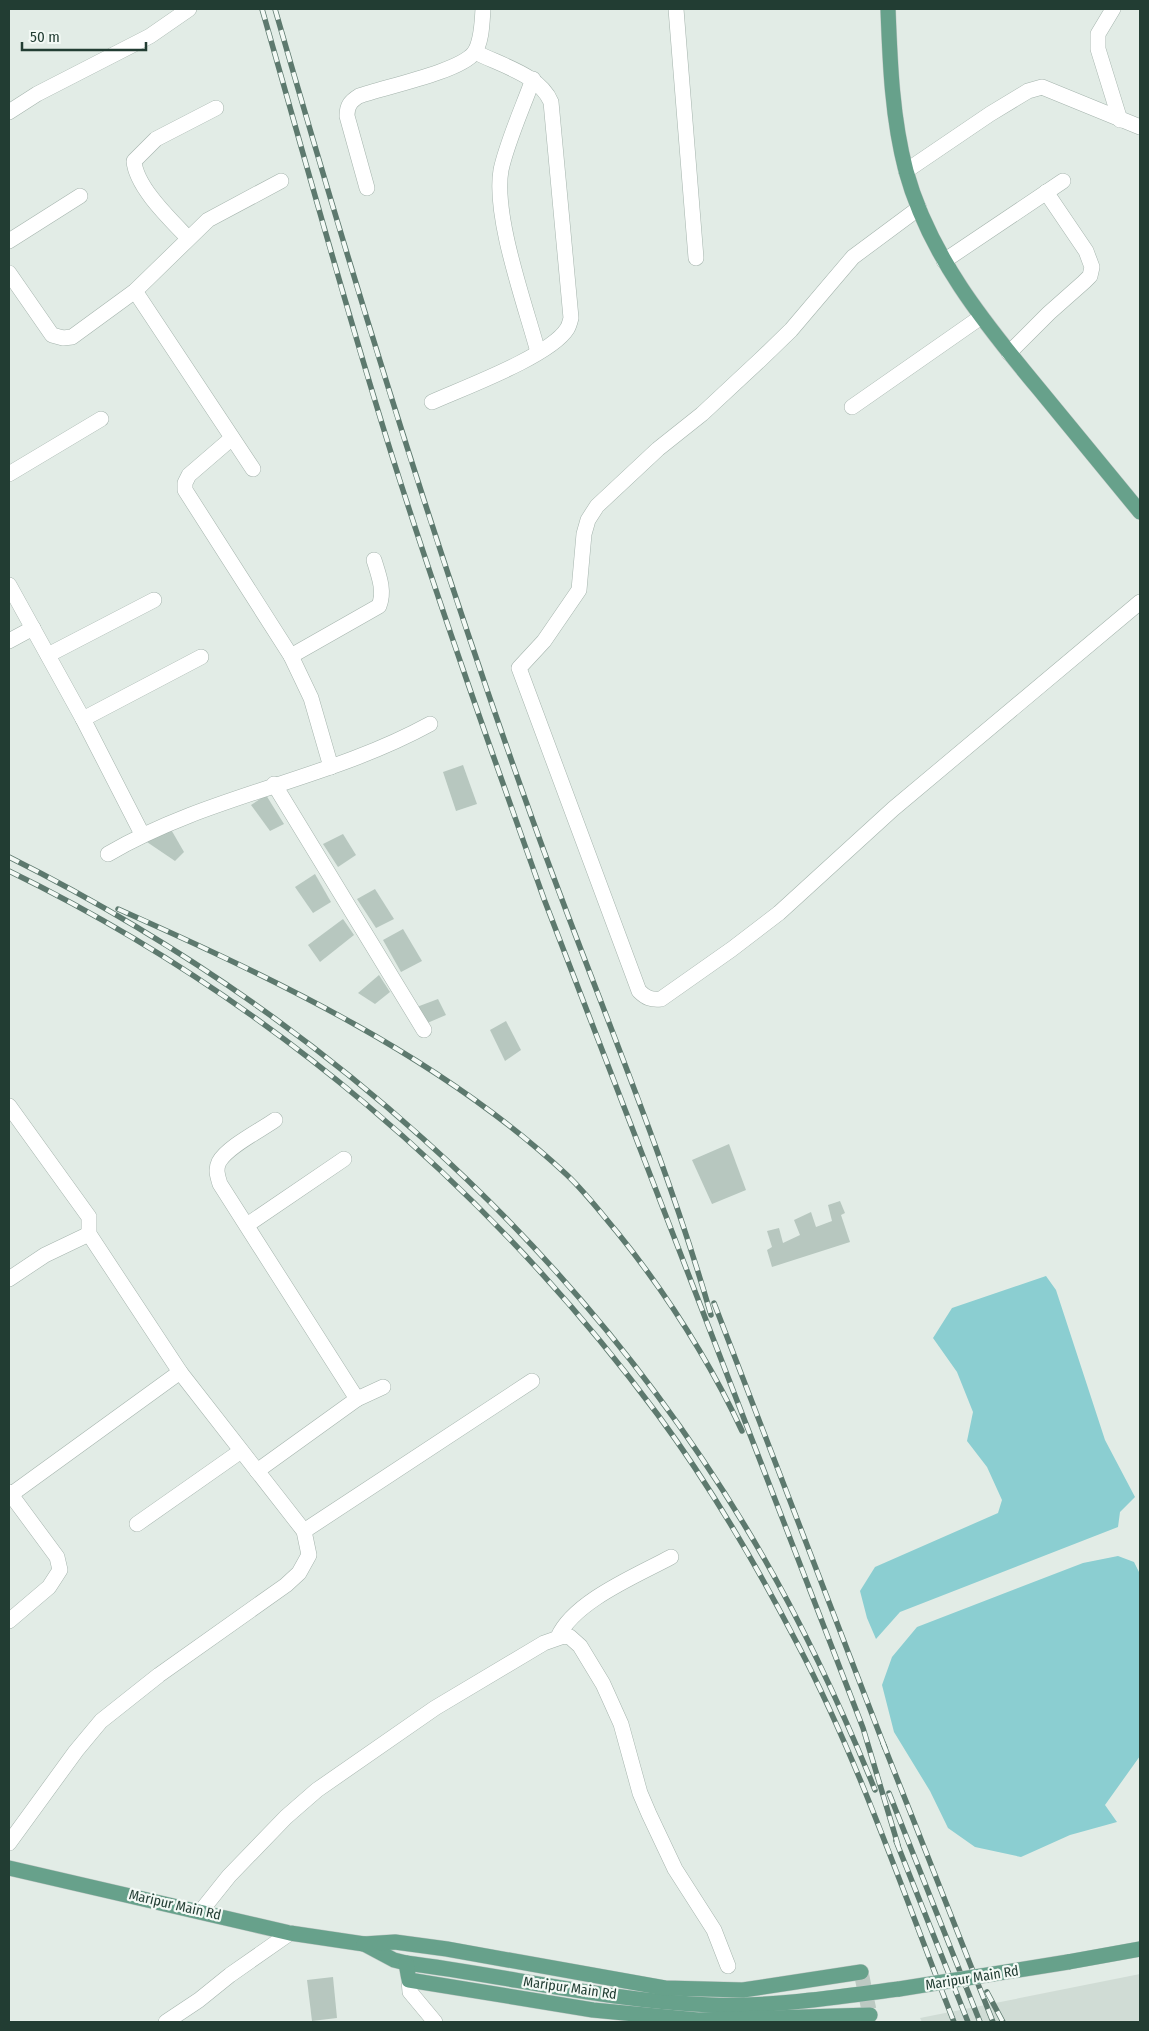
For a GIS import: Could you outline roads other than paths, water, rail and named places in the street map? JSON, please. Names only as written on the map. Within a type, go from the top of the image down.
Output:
[{"type":"main road","points":[[888,9],[892,92],[906,171],[919,208],[944,261],[981,317],[1009,354],[1140,512]]},
{"type":"main road","name":"Maripur Main Rd","points":[[9,1868],[290,1933],[364,1944],[394,1960],[406,1963],[665,2002],[711,2005],[784,2004],[899,1989],[1140,1949]]},
{"type":"main road","points":[[364,1944],[395,1942],[447,1949],[665,1988],[743,1990],[861,1972]]},
{"type":"main road","points":[[406,1963],[409,1980],[593,2010],[698,2020],[871,2019]]},
{"type":"street","points":[[9,112],[44,90],[150,36],[189,9]]},
{"type":"street","points":[[367,188],[347,116],[347,108],[351,101],[359,96],[462,63],[475,52],[479,39],[483,9]]},
{"type":"street","points":[[676,9],[696,258]]},
{"type":"street","points":[[1114,9],[1098,34],[1098,49],[1120,120]]},
{"type":"street","points":[[432,402],[538,352],[562,336],[568,328],[571,308],[554,116],[547,92],[532,79],[475,52]]},
{"type":"street","points":[[532,79],[502,168],[500,186],[505,229],[538,352]]},
{"type":"street","points":[[906,171],[990,114],[1035,88],[1048,88],[1140,128]]},
{"type":"street","points":[[188,238],[147,191],[139,177],[134,161],[156,139],[216,108]]},
{"type":"street","points":[[9,273],[44,327],[52,335],[63,338],[72,337],[135,291],[208,220],[281,181]]},
{"type":"street","points":[[944,261],[1063,181]]},
{"type":"street","points":[[1009,354],[1049,313],[1090,276],[1092,267],[1086,251],[1046,192]]},
{"type":"street","points":[[9,240],[80,196]]},
{"type":"street","points":[[919,208],[853,257],[790,330],[754,366],[597,506],[588,520],[584,534],[579,590],[544,641],[519,668],[639,991],[646,998],[653,1000],[661,998],[748,937],[811,885],[893,808],[1140,602]]},
{"type":"street","points":[[135,291],[253,469]]},
{"type":"street","points":[[852,406],[981,317]]},
{"type":"street","points":[[9,474],[101,419]]},
{"type":"street","points":[[232,438],[189,475],[185,483],[185,490],[291,656],[311,698],[331,768]]},
{"type":"street","points":[[291,656],[379,606],[382,600],[381,583],[374,560]]},
{"type":"street","points":[[9,585],[83,719],[142,834]]},
{"type":"street","points":[[48,655],[154,600]]},
{"type":"street","points":[[9,641],[33,628]]},
{"type":"street","points":[[83,719],[200,657]]},
{"type":"street","points":[[108,854],[142,834],[274,784],[331,768],[407,736],[430,724]]},
{"type":"street","points":[[274,784],[424,1030]]},
{"type":"street","points":[[9,1106],[89,1217],[89,1234],[180,1372],[304,1531],[309,1555],[300,1573],[286,1585],[124,1700],[101,1720],[76,1750],[9,1843]]},
{"type":"street","points":[[275,1120],[227,1153],[219,1162],[216,1173],[220,1184],[357,1399]]},
{"type":"street","points":[[247,1225],[344,1159]]},
{"type":"street","points":[[9,1279],[44,1255],[89,1234]]},
{"type":"street","points":[[9,1621],[49,1587],[60,1570],[56,1557],[9,1494],[180,1372]]},
{"type":"street","points":[[304,1531],[532,1381]]},
{"type":"street","points":[[257,1471],[357,1399],[383,1387]]},
{"type":"street","points":[[137,1524],[242,1451]]},
{"type":"street","points":[[558,1636],[562,1626],[578,1611],[672,1557]]},
{"type":"street","points":[[201,1911],[229,1876],[286,1817],[317,1790],[435,1708],[558,1636],[570,1637],[580,1646],[603,1684],[621,1724],[640,1793],[649,1814],[675,1869],[714,1930],[728,1966]]},
{"type":"street","points":[[166,2022],[290,1933]]},
{"type":"street","points":[[409,1980],[410,1992],[435,2022]]},
{"type":"water","points":[[1046,1276],[1056,1290],[1105,1440],[1135,1497],[1120,1512],[1118,1527],[900,1612],[876,1639],[867,1618],[860,1591],[875,1567],[998,1513],[1002,1500],[987,1467],[967,1441],[973,1412],[957,1372],[933,1338],[952,1308]]},
{"type":"water","points":[[1118,1556],[1134,1562],[1140,1574],[1140,1756],[1105,1805],[1117,1822],[1070,1835],[1021,1857],[975,1847],[948,1828],[930,1791],[894,1732],[882,1685],[892,1657],[917,1627],[1083,1563]]},
{"type":"tunnel","points":[[861,1972],[870,2015]]},
{"type":"railway","points":[[262,9],[342,291],[376,403],[467,680],[544,899],[863,1728],[898,1845]]},
{"type":"railway","points":[[275,9],[395,410],[493,708],[551,871],[670,1187],[711,1315]]},
{"type":"railway","points":[[9,857],[120,917],[226,984],[328,1059],[424,1140],[515,1227],[599,1321],[676,1421],[745,1526],[799,1622],[846,1722],[875,1790]]},
{"type":"railway","points":[[9,871],[103,921],[194,976],[282,1038],[366,1104],[446,1175],[521,1251],[592,1331],[658,1415],[696,1469],[750,1557],[798,1645],[821,1690],[862,1784],[954,2022]]},
{"type":"railway","points":[[118,909],[237,964],[354,1024],[411,1057],[466,1094],[518,1133],[567,1175],[587,1195],[635,1255],[686,1328],[742,1431]]},
{"type":"railway","points":[[714,1303],[885,1748]]},
{"type":"railway","points":[[883,1743],[993,2022]]},
{"type":"railway","points":[[889,1793],[980,2022]]},
{"type":"railway","points":[[896,1841],[968,2022]]},
{"type":"railway","points":[[987,1992],[1003,2022]]}]
